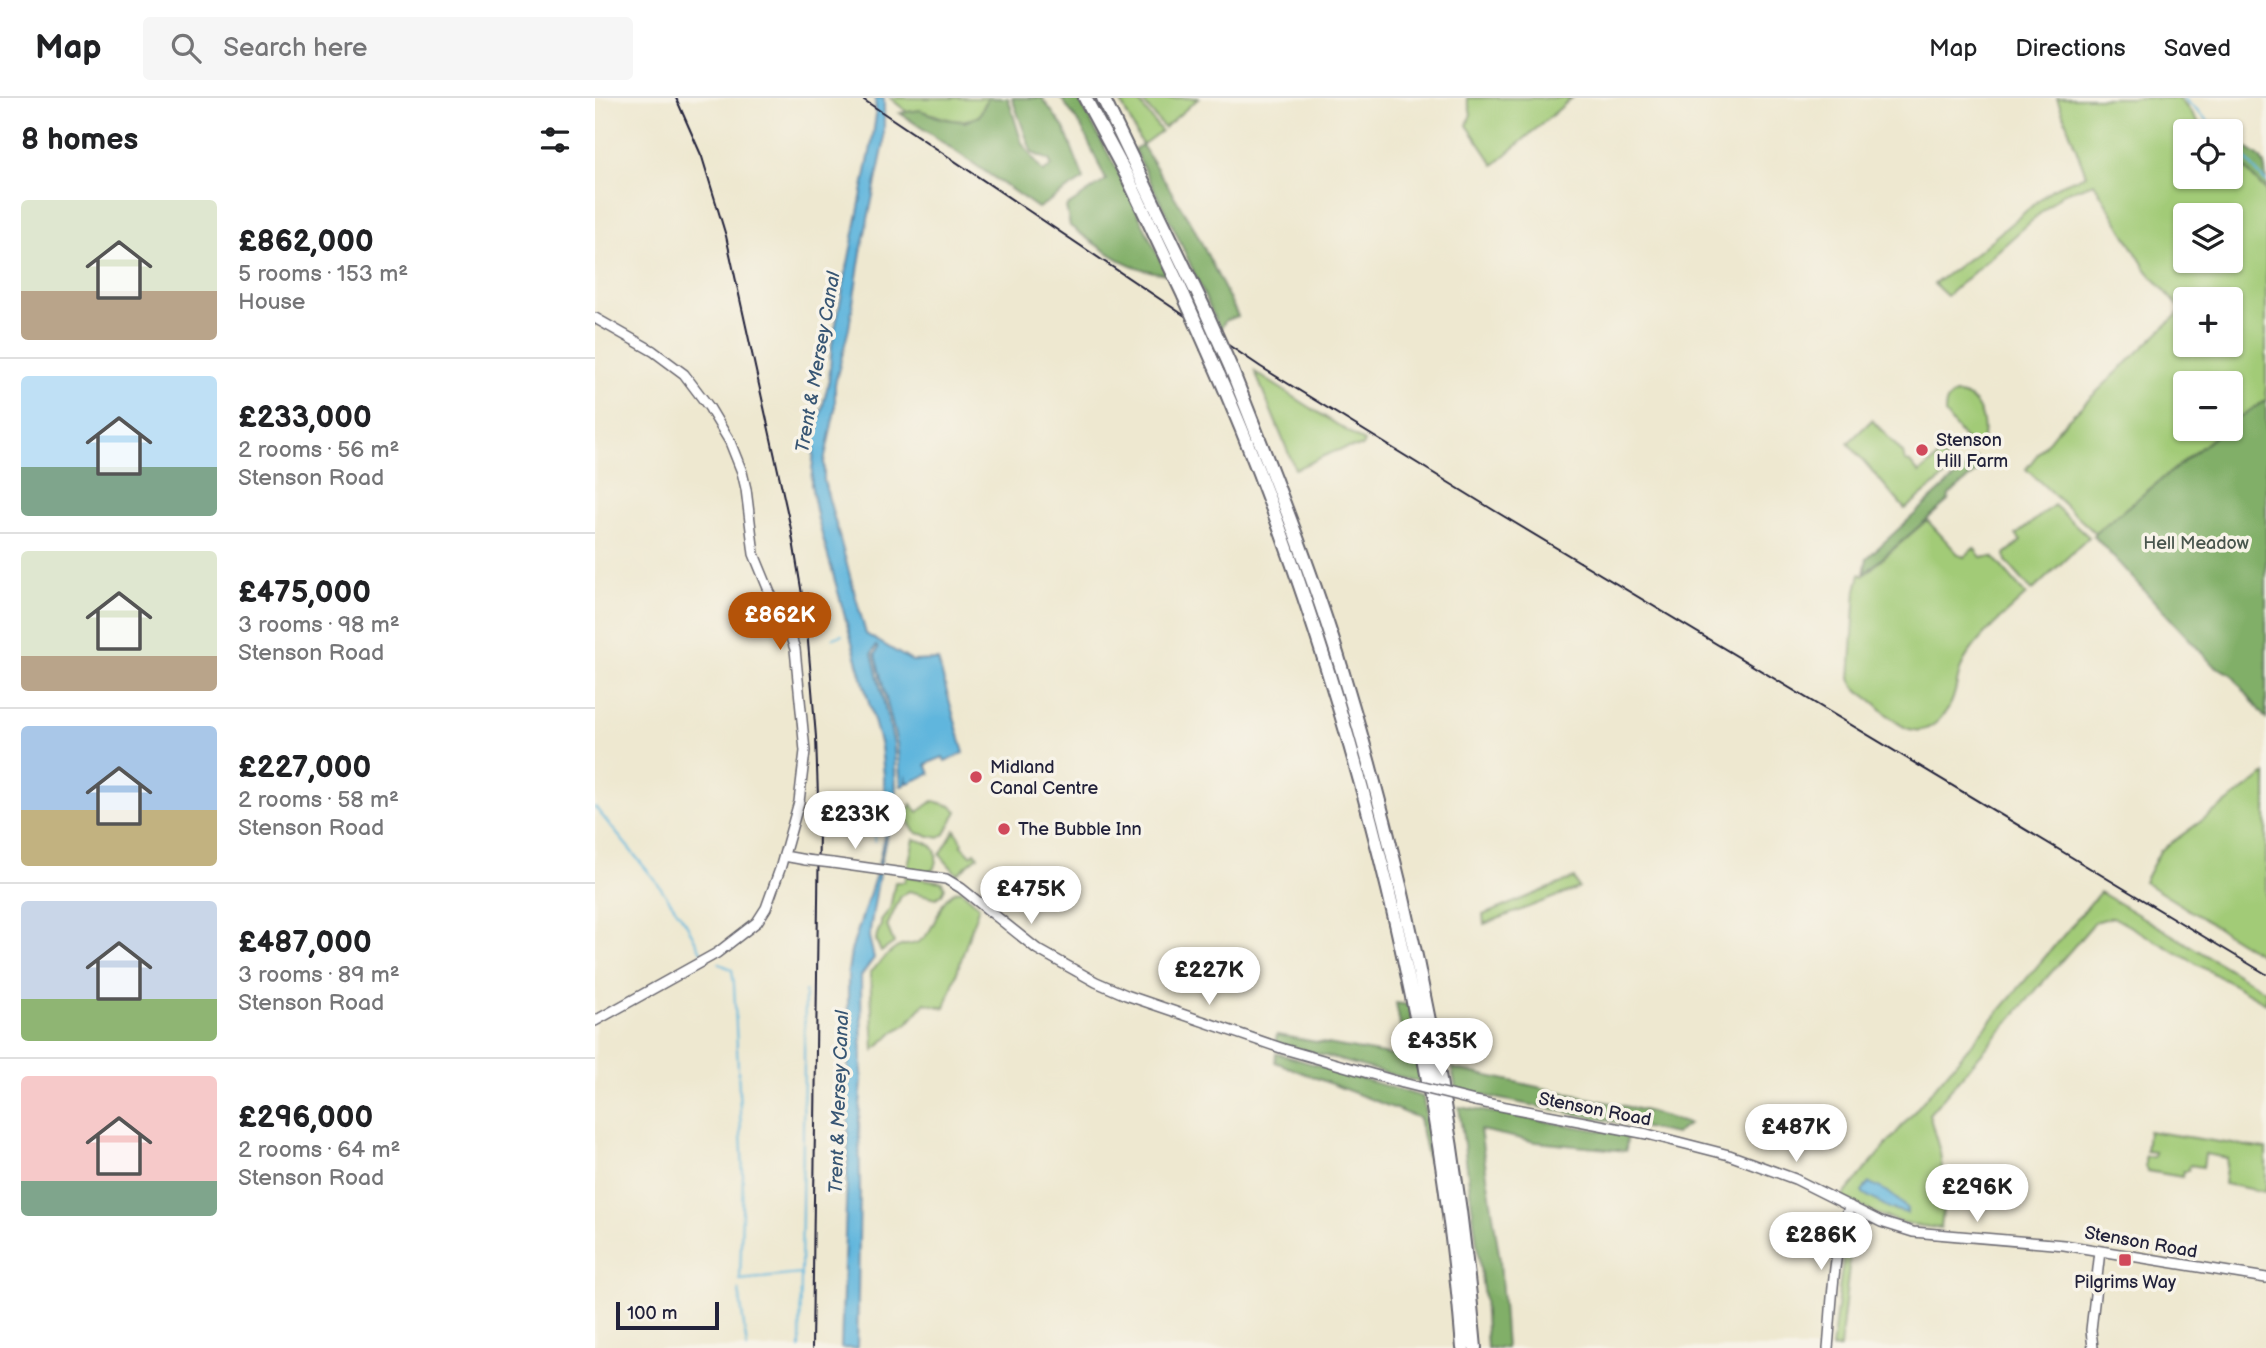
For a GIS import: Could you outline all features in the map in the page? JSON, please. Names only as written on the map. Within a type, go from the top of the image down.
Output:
[{"type":"highway","points":[[1085,98],[1127,176],[1207,348],[1278,523],[1320,643],[1365,795],[1404,955],[1428,1077],[1447,1200],[1463,1348]]},
{"type":"highway","points":[[1103,98],[1231,368],[1290,521],[1328,631],[1379,799],[1441,1078],[1465,1241],[1475,1348]]},
{"type":"street","points":[[595,318],[653,351],[684,374],[720,424],[742,472],[754,554],[785,620],[795,649],[803,718],[804,770],[799,802],[775,886],[757,922],[717,953],[595,1021]]},
{"type":"street","name":"Stenson Road","points":[[784,856],[937,877],[952,882],[1037,949],[1064,966],[1126,995],[1284,1049],[1403,1083],[1475,1101],[1647,1134],[1729,1155],[1795,1179],[1881,1222],[1913,1232],[2064,1245],[2266,1278]]},
{"type":"street","points":[[1828,1348],[1843,1224],[1850,1206]]},
{"type":"street","points":[[2093,1348],[2091,1330],[2100,1251]]},
{"type":"green space","points":[[890,98],[988,98],[979,116],[958,121],[926,112],[907,112]]},
{"type":"green space","points":[[988,98],[1008,98],[1022,143],[1043,172],[1052,166],[1049,160],[1032,153],[1012,98],[1042,98],[1064,128],[1084,179],[1038,208],[900,113],[920,110],[940,118],[965,122],[979,116]]},
{"type":"green space","points":[[1061,98],[1078,98],[1116,168],[1167,274],[1127,263],[1070,226],[1066,207],[1106,180],[1081,126]]},
{"type":"green space","points":[[1119,98],[1136,98],[1161,131],[1142,145]]},
{"type":"green space","points":[[1140,98],[1199,98],[1164,128]]},
{"type":"green space","points":[[1467,98],[1572,98],[1494,165],[1467,125],[1471,114]]},
{"type":"green space","points":[[2057,98],[2178,98],[2196,119],[2173,119],[2173,189],[2243,189],[2243,167],[2266,191],[2266,400],[2243,415],[2243,371],[2173,371],[2173,441],[2209,441],[2095,533],[2026,469],[2057,430],[2173,319],[2173,357],[2243,357],[2243,287],[2173,287],[2173,300],[2147,271],[2094,183],[2062,194],[1947,296],[1934,284],[1975,254],[2052,189],[2086,175]]},
{"type":"green space","points":[[1142,145],[1193,226],[1238,316],[1225,321],[1220,330],[1134,149]]},
{"type":"green space","points":[[2243,145],[2263,162],[2266,191],[2243,167]]},
{"type":"green space","points":[[1255,372],[1364,442],[1362,447],[1336,451],[1295,469]]},
{"type":"green space","points":[[1955,394],[1970,399],[1980,411],[1982,443],[1972,444],[1964,438],[1945,414],[1947,402]]},
{"type":"green space","name":"Hell Meadow","points":[[2266,400],[2266,719],[2231,674],[2214,666],[2093,535],[2209,441],[2243,441],[2243,415]]},
{"type":"green space","points":[[1872,420],[1903,453],[1905,461],[1910,462],[1919,473],[1941,455],[1951,466],[1948,474],[1905,509],[1848,443]]},
{"type":"green space","points":[[1976,458],[1984,466],[1864,574],[1867,558]]},
{"type":"green space","points":[[2054,505],[2089,537],[2032,591],[2006,561],[2005,554],[2021,541],[2016,535]]},
{"type":"green space","points":[[1927,520],[1959,555],[1964,557],[1974,548],[1981,557],[1993,557],[2026,595],[1969,653],[1961,668],[1951,703],[1940,718],[1924,730],[1915,730],[1889,717],[1859,691],[1850,679],[1856,590],[1860,574],[1863,576]]},
{"type":"green space","points":[[2266,774],[2266,958],[2144,882],[2160,851]]},
{"type":"green space","points":[[933,801],[951,806],[957,811],[945,834],[939,838],[917,833],[908,820],[911,804],[918,812]]},
{"type":"green space","points":[[955,830],[963,843],[961,845],[971,855],[975,852],[978,856],[957,874],[940,855]]},
{"type":"green space","points":[[914,839],[934,848],[936,863],[933,870],[907,870]]},
{"type":"green space","points":[[906,876],[942,882],[945,888],[936,898],[909,891],[901,896],[887,926],[894,943],[881,952],[876,940],[881,920],[890,909],[895,882],[904,882]]},
{"type":"green space","points":[[1574,878],[1579,888],[1484,924],[1483,915]]},
{"type":"green space","points":[[961,890],[979,906],[945,1008],[925,1003],[907,1024],[892,1033],[874,1050],[870,972],[895,949],[919,942],[932,928],[949,896]]},
{"type":"green space","points":[[2100,892],[2266,991],[2266,1003],[2113,917],[2095,922],[1929,1114],[1940,1152],[1945,1194],[1941,1228],[1913,1225],[1889,1218],[1842,1197]]},
{"type":"green space","points":[[1396,1003],[1409,1005],[1422,1083],[1275,1042],[1277,1035],[1406,1058]]},
{"type":"green space","points":[[1276,1053],[1423,1097],[1432,1162],[1428,1162],[1419,1118],[1275,1062]]},
{"type":"green space","points":[[1452,1068],[1647,1111],[1689,1124],[1675,1134],[1475,1094],[1456,1089]]},
{"type":"green space","points":[[1459,1107],[1627,1135],[1626,1151],[1536,1142],[1480,1130],[1500,1260],[1506,1348],[1487,1348],[1484,1298]]},
{"type":"green space","points":[[2148,1131],[2266,1149],[2266,1192],[2224,1184],[2227,1158],[2205,1154],[2203,1167],[2190,1165],[2188,1171],[2183,1171],[2182,1177],[2148,1171],[2145,1167],[2145,1156],[2154,1157],[2155,1152],[2146,1151]]},
{"type":"green space","points":[[1847,1226],[1851,1228],[1847,1257],[1850,1258],[1840,1348],[1832,1348]]},
{"type":"water","points":[[875,98],[884,98],[884,144],[861,252],[849,328],[835,384],[835,410],[824,462],[824,481],[866,634],[912,661],[938,660],[964,753],[945,761],[943,757],[926,764],[930,774],[908,783],[906,778],[905,785],[901,786],[897,744],[875,654],[878,648],[876,646],[872,653],[894,744],[897,815],[896,821],[888,829],[881,861],[869,937],[874,958],[861,976],[862,1080],[859,1120],[857,1348],[841,1348],[848,1149],[848,972],[851,951],[877,871],[884,836],[884,776],[881,746],[818,520],[811,484],[815,438],[829,380],[832,344],[872,142],[876,115]]},
{"type":"water","points":[[1869,1183],[1894,1197],[1907,1209],[1907,1213],[1891,1209],[1864,1194],[1862,1191]]},
{"type":"waterway","points":[[2183,98],[2206,119]]},
{"type":"waterway","points":[[2243,156],[2266,182]]},
{"type":"waterway","points":[[833,638],[842,635]]},
{"type":"waterway","points":[[595,807],[655,880],[686,923],[701,952]]},
{"type":"waterway","points":[[874,841],[878,815]]},
{"type":"waterway","points":[[719,963],[732,970],[734,984],[743,1174],[740,1280],[801,1274],[800,1348]]},
{"type":"waterway","points":[[801,1273],[805,991]]},
{"type":"waterway","points":[[739,1290],[747,1348]]},
{"type":"railway","points":[[676,98],[702,157],[726,236],[791,529],[806,618],[816,737],[819,827],[812,1348]]},
{"type":"railway","points":[[861,98],[1261,367],[1495,511],[2266,974]]},
{"type":"place","name":"Stenson Hill Farm","points":[[1922,450]]},
{"type":"place","name":"Midland Canal Centre","points":[[976,777]]},
{"type":"place","name":"The Bubble Inn","points":[[1004,829]]},
{"type":"place","name":"Pilgrims Way","points":[[2125,1260]]},
{"type":"water label","name":"Trent & Mersey Canal","points":[[817,362]]},
{"type":"water label","name":"Trent & Mersey Canal","points":[[838,1102]]}]
